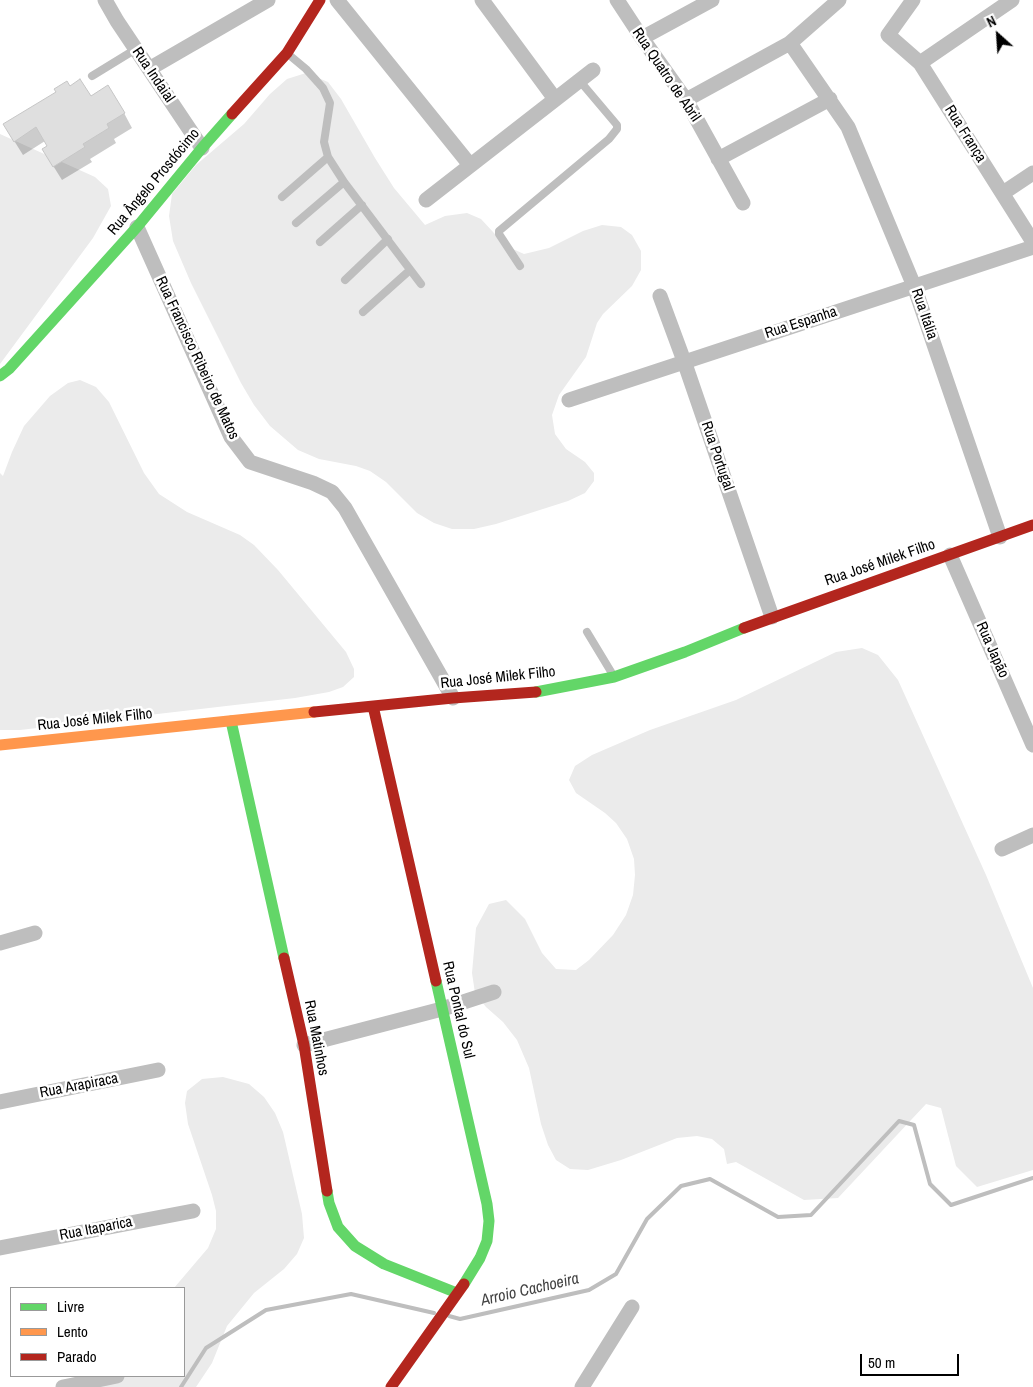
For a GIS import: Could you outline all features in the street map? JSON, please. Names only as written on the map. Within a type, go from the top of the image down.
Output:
[{"type":"street","name":"Rua Indaial","points":[[105,0],[149,70],[202,148]]},
{"type":"street","points":[[149,70],[268,0]]},
{"type":"street","name":"Rua Ângelo Prosdócimo","points":[[0,376],[9,370],[137,227],[202,148],[287,54],[320,0]]},
{"type":"street","points":[[338,0],[470,165]]},
{"type":"street","points":[[482,0],[555,99]]},
{"type":"street","name":"Rua Quatro de Abril","points":[[617,0],[686,100],[743,203]]},
{"type":"street","points":[[642,38],[712,0]]},
{"type":"street","points":[[686,100],[790,43],[839,0]]},
{"type":"street","name":"Rua França","points":[[913,0],[888,35],[920,63],[1033,242]]},
{"type":"street","points":[[920,63],[1012,0]]},
{"type":"street","name":"Rua Itália","points":[[790,43],[848,127],[914,286],[1000,537]]},
{"type":"street","points":[[426,200],[593,70]]},
{"type":"street","points":[[718,159],[830,99]]},
{"type":"street","points":[[1002,193],[1033,173]]},
{"type":"street","name":"Rua Francisco Ribeiro de Matos","points":[[137,227],[231,437],[250,462],[313,483],[332,492],[345,508],[453,698]]},
{"type":"street","name":"Rua Espanha","points":[[569,400],[1033,247]]},
{"type":"street","name":"Rua Portugal","points":[[660,296],[772,617]]},
{"type":"street","name":"Rua José Milek Filho","points":[[0,745],[453,698],[531,693],[614,677],[685,652],[772,617],[1033,525]]},
{"type":"street","name":"Rua Japão","points":[[950,555],[1033,745]]},
{"type":"street","name":"Rua Pontal do Sul","points":[[373,706],[487,1204],[489,1221],[487,1241],[480,1258],[391,1387]]},
{"type":"street","name":"Rua Matinhos","points":[[231,721],[304,1045],[329,1203],[338,1227],[355,1246],[384,1264],[457,1293]]},
{"type":"street","points":[[1002,848],[1033,835]]},
{"type":"street","points":[[0,943],[35,932]]},
{"type":"street","points":[[304,1045],[442,1009],[494,992]]},
{"type":"street","name":"Rua Arapiraca","points":[[0,1102],[158,1070]]},
{"type":"street","name":"Rua Itaparica","points":[[0,1248],[193,1211]]},
{"type":"street","points":[[582,1387],[632,1307]]},
{"type":"street","points":[[63,1387],[112,1377]]},
{"type":"lane","points":[[92,76],[136,50]]},
{"type":"lane","points":[[287,54],[306,69],[323,88],[330,103],[324,142],[328,157],[344,182],[421,284]]},
{"type":"lane","points":[[520,266],[499,234],[499,231],[609,139],[617,129],[617,125],[579,80]]},
{"type":"lane","points":[[282,197],[328,157]]},
{"type":"lane","points":[[296,223],[344,182]]},
{"type":"lane","points":[[320,242],[362,205]]},
{"type":"lane","points":[[345,280],[388,239]]},
{"type":"lane","points":[[364,312],[410,270]]},
{"type":"lane","points":[[587,632],[614,677]]},
{"type":"shaded area","points":[[306,73],[328,82],[341,99],[394,188],[425,225],[445,216],[467,213],[481,219],[506,246],[524,254],[549,248],[583,231],[602,225],[621,227],[632,235],[641,251],[641,270],[632,286],[603,314],[597,323],[586,357],[559,395],[552,415],[555,434],[566,449],[585,462],[594,473],[594,481],[585,493],[568,501],[496,524],[474,529],[452,529],[434,523],[417,513],[386,482],[370,471],[356,466],[319,459],[298,450],[270,426],[254,405],[191,283],[173,241],[169,216],[172,194],[196,165],[244,124],[270,94],[287,79]]},
{"type":"shaded area","points":[[0,134],[95,177],[108,189],[111,206],[93,238],[0,364]]},
{"type":"shaded area","points":[[80,380],[96,387],[109,402],[144,473],[159,494],[187,512],[240,535],[254,545],[278,570],[346,652],[354,669],[354,677],[343,687],[329,692],[295,698],[20,730],[0,730],[0,473],[3,476],[24,426],[50,396],[68,383]]},
{"type":"shaded area","points":[[862,648],[878,655],[898,680],[986,875],[1033,988],[1033,1170],[977,1187],[956,1166],[941,1108],[926,1104],[838,1198],[804,1200],[736,1162],[727,1164],[724,1149],[712,1139],[697,1136],[677,1138],[621,1160],[588,1170],[570,1169],[556,1160],[548,1145],[541,1124],[529,1068],[517,1040],[503,1022],[486,1007],[475,993],[472,973],[476,928],[489,904],[506,900],[525,919],[542,953],[556,969],[576,970],[589,960],[613,935],[626,915],[633,895],[635,875],[634,859],[627,839],[616,823],[576,793],[569,780],[575,766],[592,755],[650,730],[736,700],[836,652]]},
{"type":"shaded area","points":[[223,1077],[249,1084],[264,1097],[275,1113],[283,1132],[302,1214],[304,1238],[297,1254],[284,1269],[254,1293],[227,1326],[212,1363],[196,1387],[60,1387],[106,1377],[185,1377],[185,1287],[175,1287],[208,1248],[216,1229],[216,1211],[188,1124],[185,1103],[187,1091],[202,1079]]},
{"type":"building","points":[[80,79],[91,96],[108,85],[125,113],[107,124],[109,128],[83,144],[85,147],[53,167],[42,149],[47,146],[36,127],[14,142],[3,124],[56,92],[54,89],[67,81],[70,86]]},
{"type":"waterway","name":"Arroio Cachoeira","points":[[449,1316],[460,1319],[589,1290],[616,1274],[647,1219],[681,1186],[710,1179],[778,1217],[811,1215],[899,1121],[914,1125],[930,1184],[951,1205],[1033,1178]]},
{"type":"waterway","name":"Arroio Cachoeira","points":[[181,1387],[206,1348],[266,1310],[351,1294],[434,1313]]},
{"type":"traffic: fast","points":[[0,376],[9,369],[137,227],[232,114]]},
{"type":"traffic: fast","points":[[536,692],[614,677],[685,652],[744,628]]},
{"type":"traffic: fast","points":[[231,721],[284,958]]},
{"type":"traffic: fast","points":[[436,981],[487,1204],[489,1221],[487,1241],[480,1258],[464,1284]]},
{"type":"traffic: fast","points":[[327,1191],[329,1203],[338,1227],[355,1246],[384,1264],[457,1293]]},
{"type":"traffic: slow","points":[[0,745],[314,712]]},
{"type":"traffic: jam","points":[[232,114],[287,53],[320,0]]},
{"type":"traffic: jam","points":[[744,628],[1033,525]]},
{"type":"traffic: jam","points":[[314,712],[536,692]]},
{"type":"traffic: jam","points":[[373,706],[436,981]]},
{"type":"traffic: jam","points":[[284,958],[304,1045],[327,1191]]},
{"type":"traffic: jam","points":[[391,1387],[464,1284]]}]
